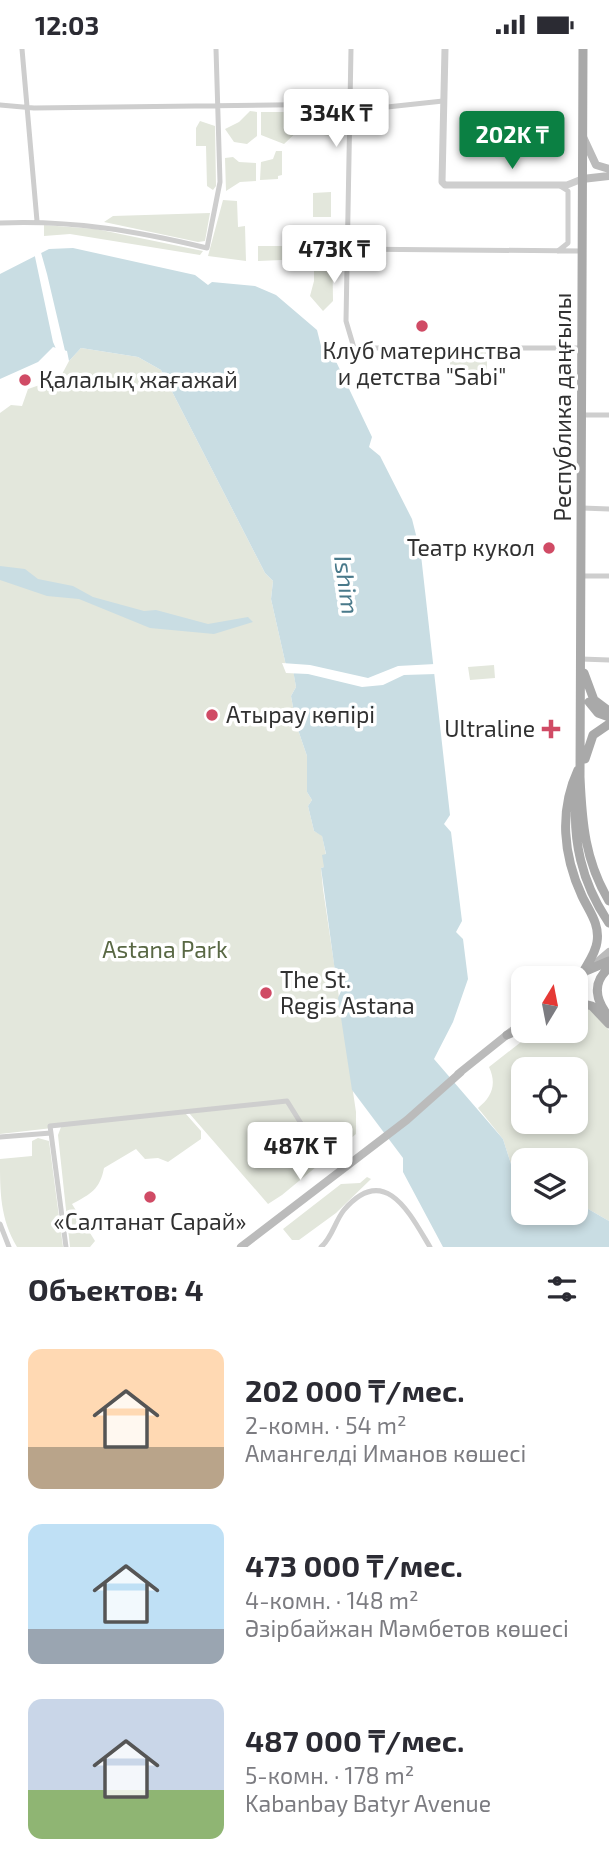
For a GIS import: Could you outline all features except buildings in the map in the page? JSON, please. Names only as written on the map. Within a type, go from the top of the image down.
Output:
[{"type":"main road","name":"Республика даңғылы","points":[[583,49],[582,576],[578,610],[581,659],[580,777],[583,832],[588,855],[609,901]]},
{"type":"main road","points":[[583,137],[596,165],[609,169]]},
{"type":"main road","points":[[582,179],[609,179]]},
{"type":"main road","points":[[581,659],[591,705],[609,717]]},
{"type":"main road","points":[[584,675],[594,700],[609,711]]},
{"type":"main road","points":[[580,777],[591,740],[599,729],[609,724]]},
{"type":"main road","name":"Республика даңғылы","points":[[581,765],[574,814],[579,856],[594,897],[609,923]]},
{"type":"main road","points":[[581,765],[565,803],[566,837],[577,884],[597,927],[598,941],[586,966]]},
{"type":"main road","points":[[588,970],[609,953]]},
{"type":"main road","points":[[588,972],[609,961]]},
{"type":"main road","points":[[609,968],[599,979],[597,993],[602,1009],[609,1017]]},
{"type":"main road","points":[[588,1005],[609,1024]]},
{"type":"main road","points":[[241,1247],[378,1141],[511,1032]]},
{"type":"main road","points":[[507,1035],[511,1033]]},
{"type":"street","points":[[22,49],[37,221]]},
{"type":"street","points":[[0,223],[37,221],[109,226],[207,247],[220,182],[216,49]]},
{"type":"street","points":[[351,49],[346,321],[354,348],[582,348]]},
{"type":"street","points":[[444,49],[442,182],[445,185],[568,185],[582,179]]},
{"type":"street","points":[[0,105],[350,107],[443,101]]},
{"type":"street","points":[[555,185],[568,191],[568,243],[558,251]]},
{"type":"street","points":[[348,249],[582,253]]},
{"type":"street","points":[[582,415],[609,415]]},
{"type":"street","points":[[582,508],[609,509]]},
{"type":"street","points":[[582,576],[609,576]]},
{"type":"street","points":[[581,659],[609,660]]},
{"type":"street","points":[[66,1247],[50,1126],[287,1101],[312,1141],[335,1125]]},
{"type":"street","points":[[0,1137],[51,1133]]},
{"type":"street","points":[[321,1247],[335,1223],[354,1200],[366,1194],[384,1192],[396,1195],[403,1203],[430,1247]]},
{"type":"street","points":[[0,1224],[9,1247]]},
{"type":"green space","points":[[250,111],[257,112],[257,136],[247,144],[234,142],[225,129],[239,122]]},
{"type":"green space","points":[[261,112],[299,112],[300,129],[284,144],[261,135]]},
{"type":"green space","points":[[304,112],[331,112],[332,136],[314,134],[304,129]]},
{"type":"green space","points":[[200,121],[215,126],[216,186],[213,190],[207,186],[206,146],[196,146],[196,128]]},
{"type":"green space","points":[[276,151],[282,151],[282,175],[278,176],[278,179],[260,180],[261,162],[273,159]]},
{"type":"green space","points":[[233,157],[239,162],[256,163],[256,181],[240,182],[226,191],[225,158]]},
{"type":"green space","points":[[331,192],[331,217],[313,217],[313,193]]},
{"type":"green space","points":[[223,200],[237,201],[238,227],[245,226],[246,261],[208,256]]},
{"type":"green space","points":[[210,213],[205,241],[198,242],[104,222],[113,216]]},
{"type":"green space","points":[[44,225],[96,229],[203,251],[200,255],[70,234],[44,236]]},
{"type":"green space","points":[[332,231],[333,301],[323,311],[310,296],[314,281],[314,232]]},
{"type":"green space","points":[[258,246],[282,246],[282,260],[258,261]]},
{"type":"green space","name":"Astana Park","points":[[81,348],[138,357],[161,370],[265,573],[273,581],[271,599],[287,670],[293,669],[296,687],[291,696],[296,724],[307,756],[307,792],[312,800],[308,806],[314,831],[322,835],[326,855],[324,867],[321,868],[323,889],[356,1112],[356,1134],[268,1204],[189,1113],[186,1114],[201,1131],[201,1139],[168,1162],[158,1158],[145,1159],[136,1149],[104,1168],[94,1190],[72,1204],[95,1241],[90,1247],[70,1247],[58,1135],[61,1127],[0,1134],[0,413],[11,405],[22,406],[28,389],[60,378],[69,361]]},
{"type":"green space","points":[[450,352],[487,352],[487,374],[482,374],[482,377],[450,376]]},
{"type":"green space","points":[[494,665],[495,678],[470,680],[468,667]]},
{"type":"green space","points":[[588,1009],[596,1012],[609,1030],[609,1221],[588,1209],[588,1148],[511,1148],[511,1164],[503,1139],[478,1108],[492,1090],[493,1079],[489,1067],[520,1043],[588,1043]]},
{"type":"green space","points":[[38,1138],[49,1141],[63,1247],[17,1247],[4,1215],[0,1159],[32,1156],[32,1141]]},
{"type":"green space","points":[[367,1177],[371,1179],[336,1213],[299,1240],[292,1240],[283,1229],[341,1184],[360,1183]]},
{"type":"water","name":"Ishim","points":[[73,248],[195,275],[208,285],[212,282],[255,286],[276,295],[317,330],[321,346],[331,351],[372,437],[369,447],[380,456],[412,519],[421,555],[450,815],[444,824],[451,832],[462,921],[456,932],[463,939],[468,979],[453,1022],[434,1059],[503,1139],[511,1164],[511,1225],[588,1225],[588,1209],[609,1221],[609,1247],[443,1247],[403,1172],[403,1158],[352,1090],[338,998],[342,989],[336,979],[321,868],[324,867],[322,855],[326,854],[322,836],[314,831],[308,806],[312,800],[307,792],[307,756],[296,724],[291,696],[296,687],[293,670],[287,670],[271,599],[273,581],[265,573],[161,370],[138,357],[81,348],[69,361],[67,351],[53,347],[38,362],[0,379],[0,274],[49,249]]},
{"type":"water","points":[[0,566],[25,569],[38,579],[73,586],[93,597],[144,611],[156,610],[208,624],[248,617],[253,622],[214,634],[150,628],[79,599],[47,596],[0,580]]},
{"type":"pier","points":[[40,249],[66,355],[57,351],[53,342],[34,252]]},
{"type":"pier","points":[[282,663],[310,665],[368,678],[398,666],[435,664],[436,674],[404,675],[383,685],[362,687],[308,674],[286,673]]},
{"type":"place","name":"Клуб материнства и детства \"Sabi\"","points":[[422,326]]},
{"type":"place","name":"Қалалық жағажай","points":[[25,380]]},
{"type":"place","name":"Театр кукол","points":[[549,548]]},
{"type":"place","name":"Атырау көпірі","points":[[212,715]]},
{"type":"place","name":"Ultraline","points":[[551,729]]},
{"type":"place","name":"The St. Regis Astana","points":[[266,993]]},
{"type":"place","name":"«Салтанат Сарай»","points":[[150,1197]]}]
